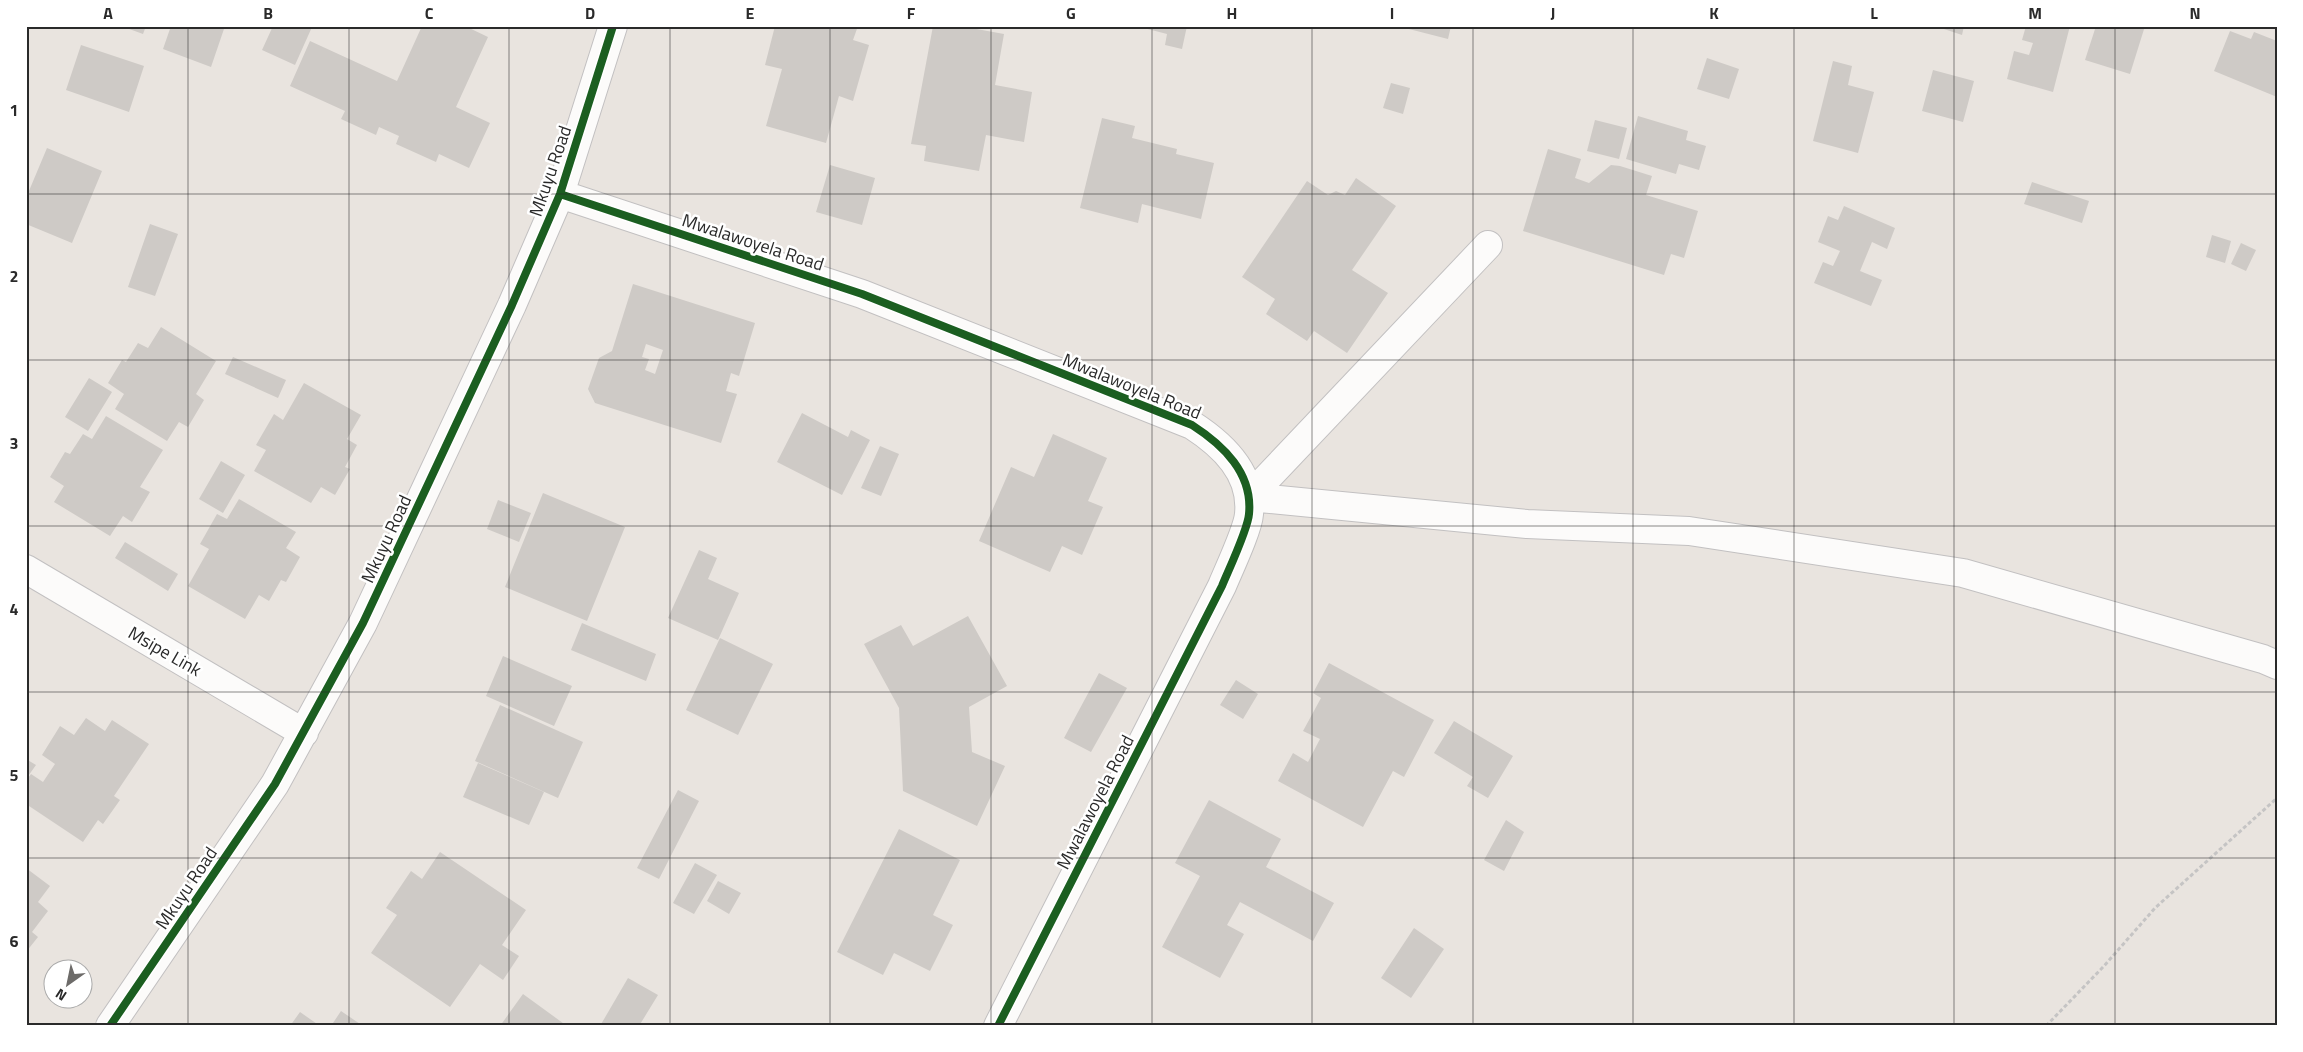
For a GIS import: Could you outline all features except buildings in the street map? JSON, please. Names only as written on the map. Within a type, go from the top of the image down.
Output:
[{"type":"street","name":"Mkuyu Road","points":[[110,1026],[275,784],[367,614],[512,305],[560,194],[613,26]]},
{"type":"street","name":"Mwalawoyela Road","points":[[560,194],[862,294],[1192,424],[1216,440],[1233,457],[1249,497],[1250,516],[1222,586],[998,1026]]},
{"type":"street","points":[[1249,497],[1488,245]]},
{"type":"street","points":[[1249,497],[1527,524],[1689,531],[1963,573],[2263,659],[2277,665]]},
{"type":"street","name":"Msipe Link","points":[[26,569],[304,733]]},
{"type":"path","points":[[2046,1026],[2104,966],[2155,908],[2277,798]]},
{"type":"cycle path","points":[[110,1026],[275,784],[363,623],[512,305],[560,194],[613,26]]},
{"type":"cycle path","points":[[560,194],[862,294],[1192,425],[1225,451],[1241,473],[1249,499],[1248,521],[1222,586],[998,1026]]}]
